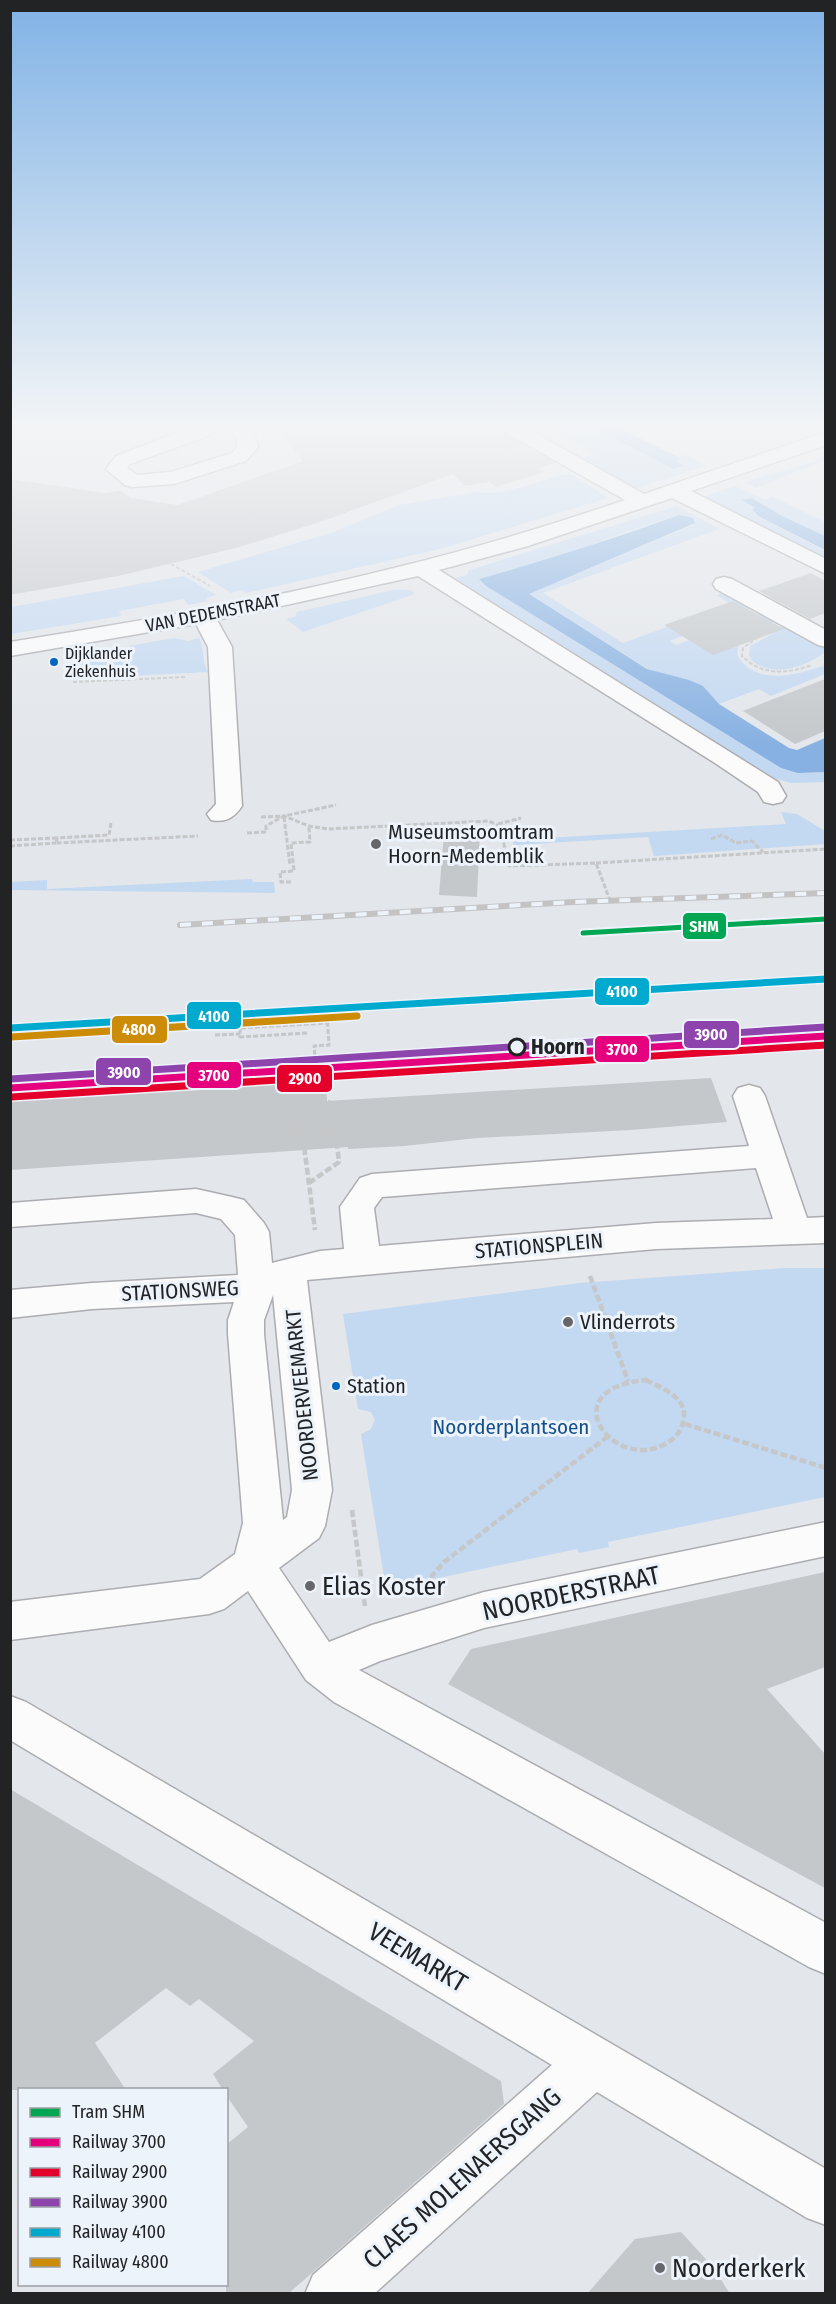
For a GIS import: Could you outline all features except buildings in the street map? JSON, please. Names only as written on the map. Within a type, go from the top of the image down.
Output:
[{"type":"street","name":"VAN DEDEMSTRAAT","points":[[10,649],[203,616],[421,568],[549,532]]},
{"type":"street","points":[[754,532],[825,568]]},
{"type":"street","points":[[421,568],[724,758],[769,788],[773,796]]},
{"type":"street","points":[[724,584],[825,640]]},
{"type":"street","points":[[203,616],[220,647],[223,675],[228,806],[220,814]]},
{"type":"street","points":[[749,1096],[769,1156],[809,1229]]},
{"type":"street","points":[[363,1260],[357,1207],[372,1186],[769,1156]]},
{"type":"street","name":"STATIONSWEG","points":[[10,1215],[196,1201],[232,1209],[252,1232],[273,1279],[10,1304]]},
{"type":"street","name":"STATIONSPLEIN","points":[[273,1279],[320,1264],[656,1236],[809,1229]]},
{"type":"street","name":"NOORDERVEEMARKT","points":[[253,1564],[263,1524],[246,1320],[273,1279]]},
{"type":"street","name":"NOORDERVEEMARKT","points":[[10,1621],[209,1596],[304,1526],[312,1490],[273,1279]]},
{"type":"street","name":"NOORDERSTRAAT","points":[[321,1666],[372,1644],[484,1610],[825,1539]]},
{"type":"street","points":[[253,1564],[321,1666],[349,1688],[825,1950]]},
{"type":"street","name":"VEEMARKT","points":[[10,1716],[825,2199]]},
{"type":"street","name":"CLAES MOLENAERSGANG","points":[[332,2294],[593,2062]]},
{"type":"path","points":[[775,612],[777,618],[772,630],[742,648],[742,656],[753,666],[777,673],[796,670],[816,663]]},
{"type":"path","points":[[73,682],[223,675]]},
{"type":"path","points":[[242,833],[266,832],[266,825],[284,816],[336,805]]},
{"type":"path","points":[[284,816],[309,826],[328,829],[489,821],[500,827],[509,866],[825,849]]},
{"type":"path","points":[[284,816],[290,865]]},
{"type":"path","points":[[497,825],[521,818]]},
{"type":"path","points":[[10,840],[109,836],[111,823]]},
{"type":"path","points":[[291,882],[281,882],[280,872],[294,871],[291,843],[310,842],[309,826]]},
{"type":"path","points":[[711,839],[722,834],[736,843],[752,841],[763,852]]},
{"type":"path","points":[[10,846],[207,835]]},
{"type":"path","points":[[56,843],[57,838]]},
{"type":"path","points":[[596,863],[611,903]]},
{"type":"path","points":[[309,1183],[339,1162],[333,1104],[319,1095],[314,1053],[314,1046],[329,1045],[327,1015]]},
{"type":"path","points":[[240,1034],[240,1028],[328,1023]]},
{"type":"path","points":[[215,1035],[240,1034],[240,1037],[307,1033]]},
{"type":"path","points":[[312,1104],[293,1105],[292,1081],[294,1134],[336,1132]]},
{"type":"path","points":[[307,1166],[300,1114],[312,1113],[311,1093]]},
{"type":"path","points":[[590,1274],[628,1381]]},
{"type":"path","points":[[646,1380],[663,1386],[676,1396],[684,1410],[685,1424],[679,1437],[668,1446],[652,1451],[635,1450],[618,1445],[607,1437],[598,1422],[596,1408],[602,1395],[613,1386],[628,1381],[646,1380]]},
{"type":"path","points":[[685,1424],[825,1468]]},
{"type":"path","points":[[422,1587],[444,1562],[607,1437]]},
{"type":"path","points":[[351,1501],[372,1644]]},
{"type":"green space","points":[[334,532],[498,532],[440,549],[246,593],[242,590],[231,593],[198,572]]},
{"type":"green space","points":[[594,532],[628,532],[564,556],[480,580],[486,586],[781,768],[805,773],[825,772],[825,782],[791,783],[774,778],[455,578],[467,575],[469,570]]},
{"type":"green space","points":[[677,532],[712,532],[543,593],[623,643],[730,604],[717,595],[725,591],[752,607],[670,641],[676,645],[764,612],[773,618],[773,622],[739,644],[737,654],[744,664],[765,675],[777,676],[790,675],[825,665],[825,674],[771,696],[759,689],[719,704],[703,686],[648,669],[528,594]]},
{"type":"green space","points":[[769,532],[788,532],[825,551],[825,560]]},
{"type":"green space","points":[[184,576],[216,595],[206,598],[208,601],[188,605],[184,599],[119,611],[121,616],[11,634],[11,607]]},
{"type":"green space","points":[[393,590],[411,590],[415,594],[303,632],[286,619],[295,617],[297,612]]},
{"type":"green space","points":[[784,623],[824,645],[825,652],[799,666],[780,670],[770,669],[752,661],[749,655],[750,646],[774,633]]},
{"type":"green space","points":[[174,638],[188,641],[199,638],[204,664],[208,672],[73,679],[68,666],[134,645]]},
{"type":"green space","points":[[781,812],[797,814],[825,831],[825,844],[654,856],[648,837],[514,845],[512,840],[786,824]]},
{"type":"green space","points":[[252,879],[253,882],[274,882],[275,893],[10,890],[11,882],[47,880],[47,889]]},
{"type":"green space","name":"Noorderplantsoen","points":[[785,1268],[825,1268],[825,1497],[608,1542],[609,1547],[579,1553],[577,1549],[386,1589],[361,1434],[371,1429],[375,1420],[371,1412],[358,1409],[343,1314],[580,1283]]},
{"type":"water","points":[[629,532],[675,532],[529,594],[647,669],[703,686],[719,704],[789,748],[797,750],[825,738],[825,772],[798,773],[781,768],[486,586],[479,579]]},
{"type":"water","points":[[789,532],[815,532],[825,536],[825,550]]},
{"type":"railway","points":[[180,925],[573,902],[826,893]]},
{"type":"tram line","name":"SHM","points":[[583,933],[826,919]]},
{"type":"rail line","name":"4100","points":[[10,1028],[826,979]]},
{"type":"rail line","name":"4800","points":[[11,1037],[357,1016]]},
{"type":"rail line","name":"3900","points":[[10,1079],[825,1027]]},
{"type":"rail line","name":"3700","points":[[10,1088],[826,1036]]},
{"type":"rail line","name":"2900","points":[[11,1097],[826,1045]]},
{"type":"place","name":"Dijklander Ziekenhuis","points":[[54,662]]},
{"type":"place","name":"Museumstoomtram Hoorn-Medemblik","points":[[376,844]]},
{"type":"place","name":"Hoorn","points":[[517,1047]]},
{"type":"place","name":"Vlinderrots","points":[[568,1322]]},
{"type":"place","name":"Station","points":[[336,1386]]},
{"type":"place","name":"Elias Koster","points":[[310,1586]]},
{"type":"place","name":"Noorderkerk","points":[[660,2268]]}]
